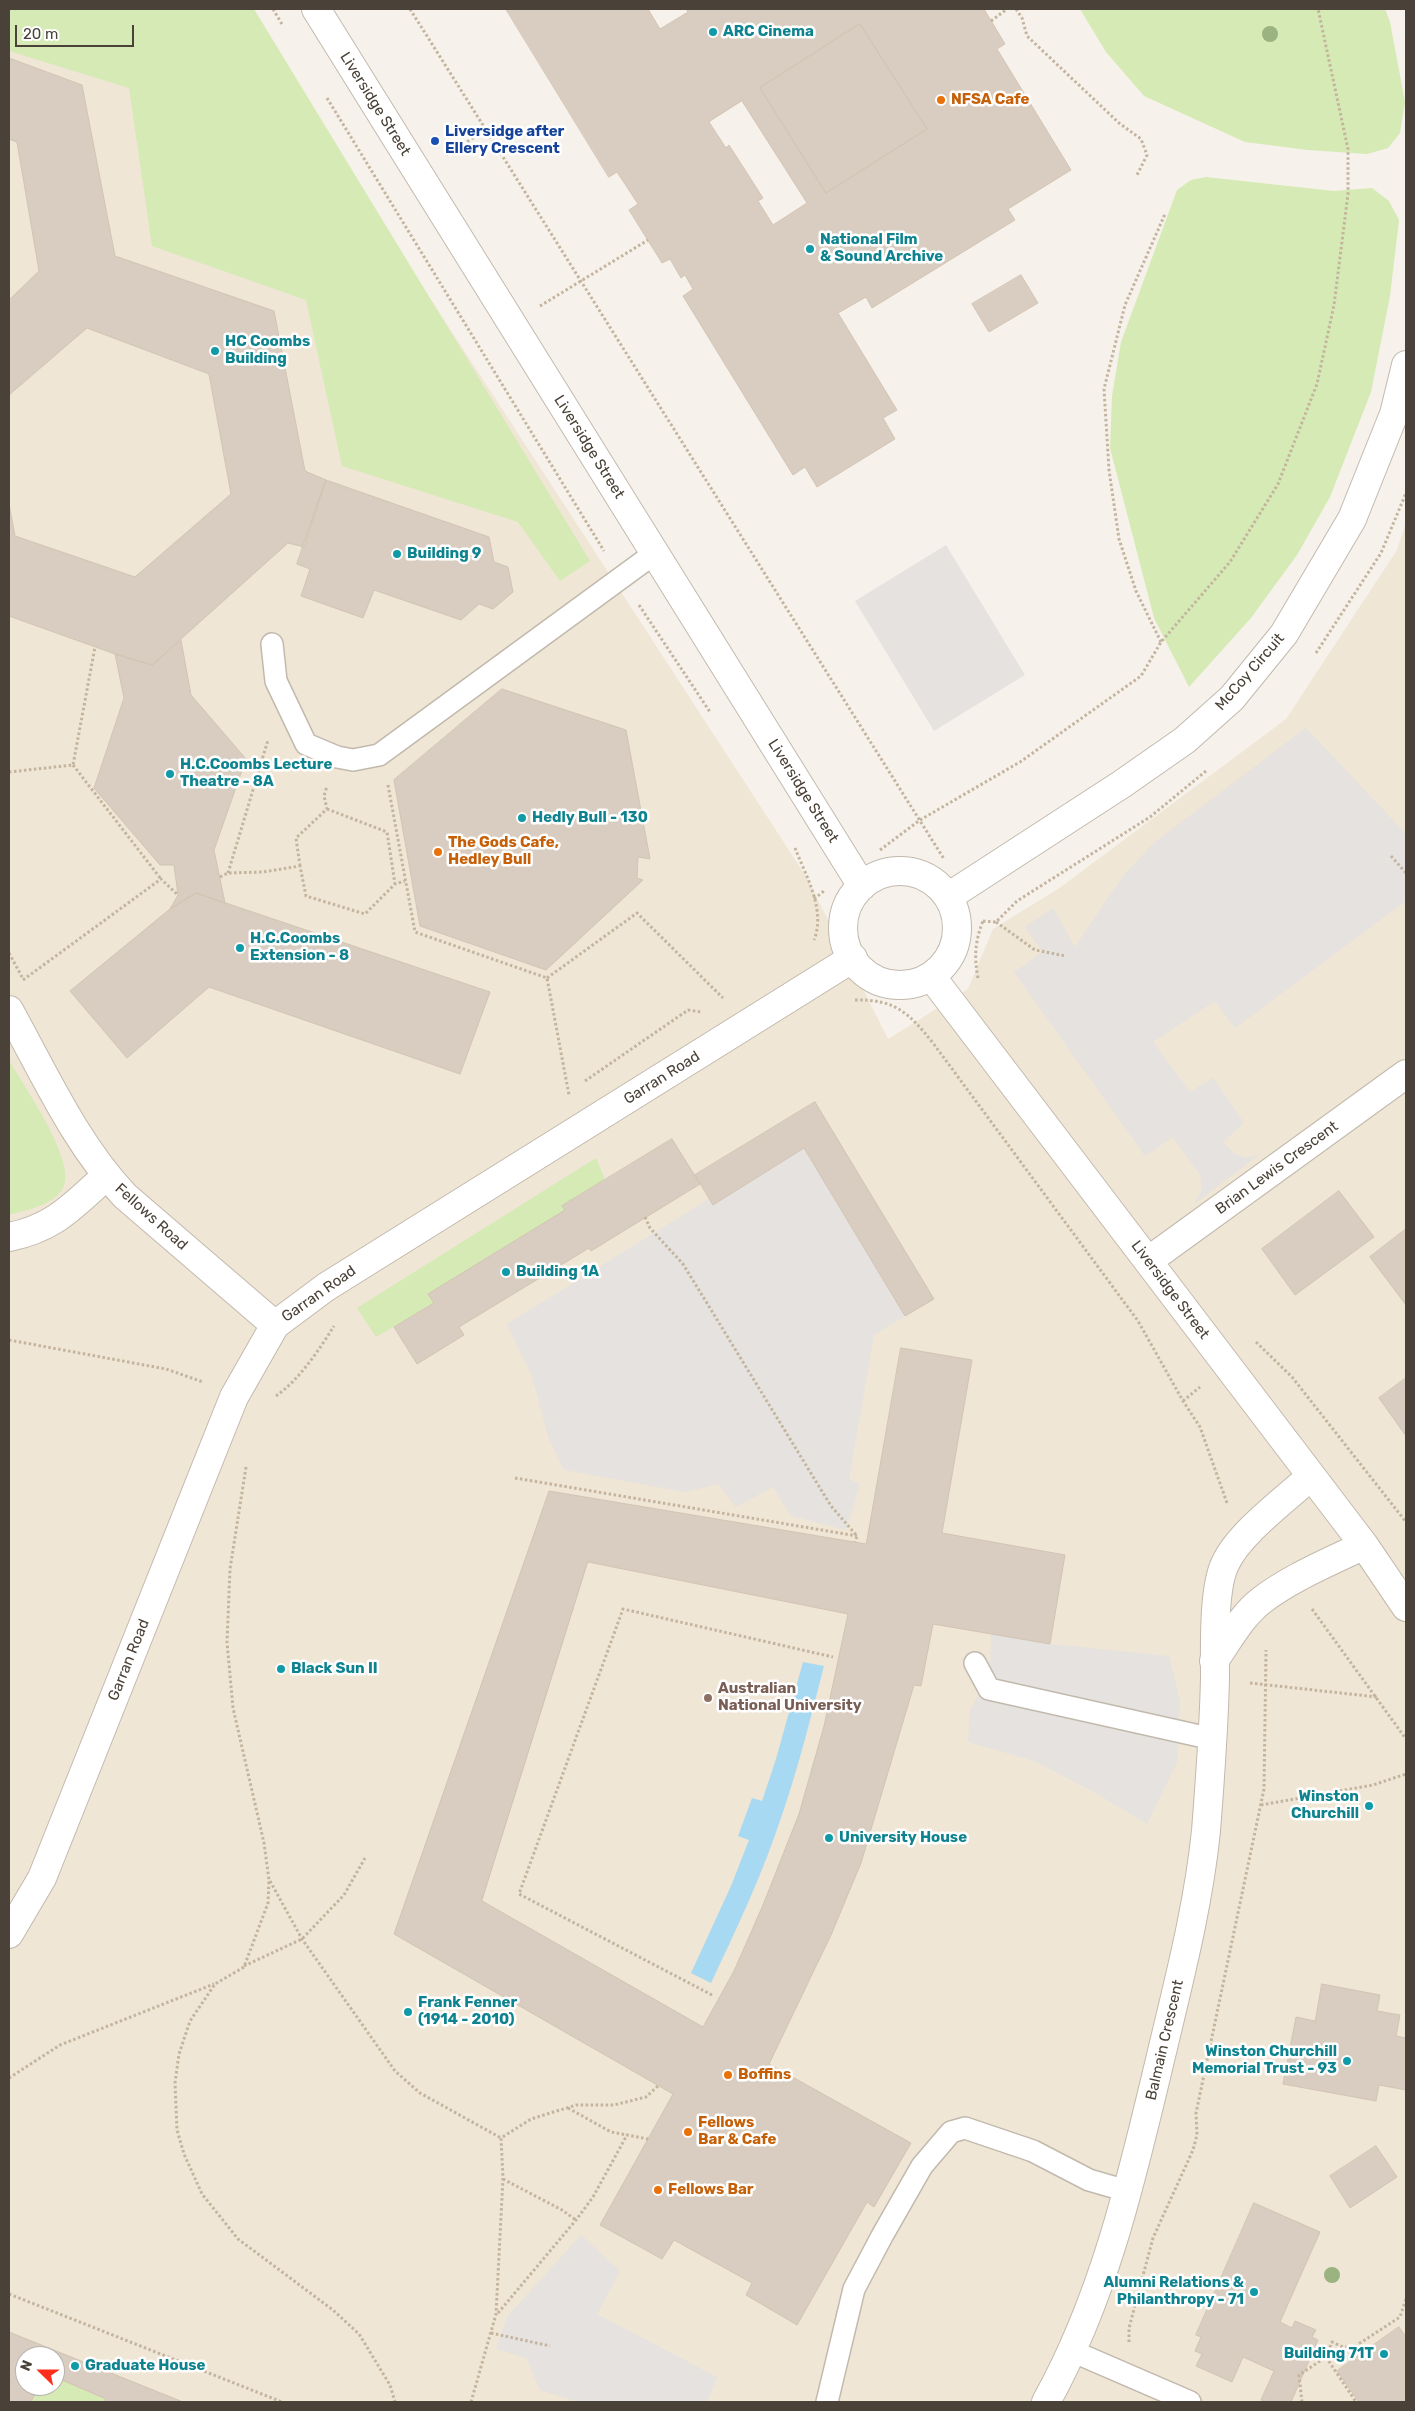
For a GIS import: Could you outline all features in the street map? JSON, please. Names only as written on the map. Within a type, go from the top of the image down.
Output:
[{"type":"street","name":"Liversidge Street","points":[[316,9],[862,886]]},
{"type":"street","name":"McCoy Circuit","points":[[948,897],[1138,773],[1185,740],[1232,698],[1284,634],[1323,572],[1352,519],[1373,471],[1394,414],[1406,365]]},
{"type":"street","points":[[902,870],[924,876],[942,888],[956,915],[957,935],[946,962],[931,976],[912,983],[893,985],[866,973],[853,958],[845,940],[844,920],[850,902],[862,886],[881,875],[902,870]]},
{"type":"street","name":"Garran Road","points":[[9,1934],[42,1878],[234,1397],[275,1325],[326,1287],[853,958]]},
{"type":"street","name":"Liversidge Street","points":[[931,976],[1364,1545],[1406,1607]]},
{"type":"street","name":"Fellows Road","points":[[12,998],[68,1117],[106,1176],[125,1196],[275,1325]]},
{"type":"street","name":"Brian Lewis Crescent","points":[[1148,1261],[1406,1074]]},
{"type":"street","points":[[9,1237],[32,1232],[64,1215],[106,1176]]},
{"type":"street","name":"Balmain Crescent","points":[[1046,2402],[1085,2322],[1127,2191],[1193,1922],[1205,1833],[1213,1738],[1214,1669],[1219,1591],[1225,1564],[1242,1539],[1311,1476]]},
{"type":"street","points":[[1214,1669],[1239,1625],[1261,1601],[1290,1583],[1364,1545]]},
{"type":"lane","points":[[272,644],[276,681],[306,744],[337,757],[353,760],[379,755],[655,553]]},
{"type":"lane","points":[[975,1663],[989,1688],[1213,1738]]},
{"type":"lane","points":[[827,2402],[854,2289],[922,2166],[951,2132],[965,2128],[1033,2151],[1089,2180],[1127,2191]]},
{"type":"lane","points":[[1072,2351],[1190,2402]]},
{"type":"path","points":[[273,9],[288,34]]},
{"type":"path","points":[[410,9],[920,820],[1020,762],[1141,676],[1161,642],[1230,562],[1278,484],[1318,384],[1334,305],[1348,194],[1348,150],[1318,9]]},
{"type":"path","points":[[991,21],[1007,9]]},
{"type":"path","points":[[1016,9],[1022,18],[1027,36],[1120,123],[1141,139],[1148,154],[1136,175]]},
{"type":"path","points":[[324,94],[621,578],[712,717]]},
{"type":"path","points":[[418,173],[486,130]]},
{"type":"path","points":[[1161,642],[1136,591],[1119,539],[1109,470],[1104,388],[1125,305],[1165,214]]},
{"type":"path","points":[[512,324],[648,240]]},
{"type":"path","points":[[95,647],[73,766],[161,879],[178,895]]},
{"type":"path","points":[[228,873],[282,693]]},
{"type":"path","points":[[327,809],[324,796],[337,757]]},
{"type":"path","points":[[9,772],[73,766]]},
{"type":"path","points":[[388,783],[415,932],[547,978]]},
{"type":"path","points":[[327,809],[296,838],[306,896],[365,914],[395,884],[405,880]]},
{"type":"path","points":[[327,809],[387,832],[395,884]]},
{"type":"path","points":[[792,840],[818,911],[817,933],[810,949]]},
{"type":"path","points":[[1390,856],[1406,873]]},
{"type":"path","points":[[220,877],[228,873],[263,872],[300,866]]},
{"type":"path","points":[[12,998],[24,980],[161,879]]},
{"type":"path","points":[[547,978],[637,913],[725,1000]]},
{"type":"path","points":[[979,979],[974,960],[976,939],[983,921]]},
{"type":"path","points":[[996,922],[1035,950],[1066,956]]},
{"type":"path","points":[[9,953],[29,988]]},
{"type":"path","points":[[547,978],[569,1092],[574,1132]]},
{"type":"path","points":[[849,1000],[874,1000],[906,1013],[933,1042],[1138,1321],[1183,1401],[1200,1427],[1230,1510]]},
{"type":"path","points":[[562,1099],[569,1092],[688,1010],[707,1013]]},
{"type":"path","points":[[645,1217],[650,1228],[683,1264],[831,1506],[857,1536]]},
{"type":"path","points":[[9,1340],[166,1369],[216,1386],[234,1397],[261,1408],[287,1388],[318,1351],[340,1318]]},
{"type":"path","points":[[1248,1335],[1292,1378],[1406,1522]]},
{"type":"path","points":[[244,1967],[268,1903],[269,1880],[264,1843],[233,1708],[226,1642],[230,1569],[248,1458]]},
{"type":"path","points":[[515,1478],[857,1536]]},
{"type":"path","points":[[855,1542],[857,1536]]},
{"type":"path","points":[[1290,1583],[1377,1697],[1406,1739]]},
{"type":"path","points":[[712,1995],[519,1894],[623,1609],[833,1657]]},
{"type":"path","points":[[1214,1669],[1377,1697]]},
{"type":"path","points":[[1261,1805],[1373,1784],[1406,1774]]},
{"type":"path","points":[[9,2078],[60,2045],[215,1984],[244,1967],[302,1939],[344,1895],[365,1858]]},
{"type":"path","points":[[269,1880],[302,1939],[395,2071],[420,2093],[501,2138]]},
{"type":"path","points":[[215,1984],[190,2021],[179,2054],[175,2083],[177,2130],[184,2154],[202,2194],[238,2239],[334,2310],[359,2334],[390,2384],[395,2402]]},
{"type":"path","points":[[501,2138],[530,2119],[576,2105],[614,2105],[646,2096],[658,2086]]},
{"type":"path","points":[[567,2108],[611,2132],[648,2139]]},
{"type":"path","points":[[496,2314],[576,2220],[593,2197],[627,2135]]},
{"type":"path","points":[[471,2402],[496,2314],[503,2178],[501,2138]]},
{"type":"path","points":[[503,2178],[562,2210],[576,2220]]},
{"type":"path","points":[[9,2294],[282,2402]]},
{"type":"path","points":[[1302,2402],[1299,2375],[1326,2357],[1332,2342],[1343,2347],[1354,2346],[1400,2317],[1406,2299]]},
{"type":"path","points":[[491,2333],[550,2346]]},
{"type":"path","points":[[1326,2357],[1356,2402]]},
{"type":"shaded area","name":"Australian National University","points":[[9,9],[242,9],[807,878],[888,1039],[968,989],[993,929],[1058,889],[1286,719],[1397,550],[1406,522],[1406,2402],[9,2402]]},
{"type":"shaded area","points":[[946,545],[1025,675],[934,731],[855,601]]},
{"type":"shaded area","points":[[1306,728],[1406,834],[1406,901],[1235,1028],[1215,1001],[1153,1042],[1190,1092],[1213,1078],[1244,1123],[1223,1142],[1236,1155],[1247,1158],[1260,1154],[1193,1205],[1202,1189],[1200,1175],[1173,1137],[1145,1156],[1014,972],[1043,952],[1025,927],[1053,908],[1075,947],[1123,876],[1155,842]]},
{"type":"shaded area","points":[[804,1148],[905,1316],[874,1335],[849,1479],[860,1484],[846,1530],[791,1516],[773,1487],[736,1507],[719,1484],[685,1492],[564,1470],[549,1439],[532,1376],[507,1324],[709,1199],[713,1204]]},
{"type":"shaded area","points":[[991,1634],[1050,1644],[1169,1656],[1180,1701],[1177,1762],[1147,1824],[1094,1792],[1034,1761],[968,1742],[970,1711],[990,1673]]},
{"type":"shaded area","points":[[581,2235],[620,2271],[597,2314],[717,2377],[707,2402],[579,2402],[540,2390],[526,2358],[496,2349],[507,2317]]},
{"type":"green space","points":[[9,9],[254,9],[590,561],[560,581],[518,522],[342,466],[306,300],[152,246],[129,88],[9,51]]},
{"type":"green space","points":[[1080,9],[1385,9],[1390,22],[1405,102],[1400,133],[1388,148],[1367,154],[1308,150],[1245,142],[1144,96],[1106,52]]},
{"type":"green space","points":[[1206,177],[1334,191],[1372,188],[1389,201],[1399,220],[1390,296],[1371,392],[1330,497],[1297,555],[1251,618],[1189,687],[1154,618],[1110,448],[1112,396],[1121,342],[1177,190],[1191,180]]},
{"type":"green space","points":[[9,1060],[47,1124],[63,1161],[66,1176],[63,1188],[53,1199],[31,1209],[9,1215]]},
{"type":"green space","points":[[596,1158],[605,1180],[563,1206],[565,1210],[434,1303],[376,1337],[357,1308]]},
{"type":"green space","points":[[65,2381],[106,2399],[105,2402],[31,2402],[34,2396],[65,2396]]},
{"type":"water","points":[[803,1662],[824,1666],[799,1760],[767,1858],[711,1983],[691,1973],[731,1886],[749,1840],[738,1836],[752,1798],[762,1801],[776,1759]]},
{"type":"building","name":"National Film & Sound Archive","points":[[506,9],[648,9],[660,29],[688,12],[686,9],[984,9],[1005,44],[997,49],[1071,170],[1008,209],[1015,220],[872,308],[866,297],[838,313],[897,410],[883,418],[895,439],[817,487],[805,467],[793,475],[683,296],[693,289],[685,275],[681,278],[670,259],[662,263],[629,210],[638,204],[617,172],[609,177]],"holes":[[[860,24],[927,129],[826,193],[760,88]],[[742,101],[807,203],[773,225],[758,201],[763,198],[729,145],[726,148],[709,122]]]},
{"type":"building","points":[[860,24],[927,129],[826,193],[760,88]]},
{"type":"building","name":"HC Coombs Building","points":[[9,58],[82,85],[115,256],[274,311],[305,471],[326,480],[304,547],[288,543],[152,665],[115,654],[9,616],[9,504],[15,536],[135,577],[231,494],[209,374],[87,328],[9,395],[9,300],[39,271],[17,142],[9,139]]},
{"type":"building","points":[[1021,275],[1038,303],[989,332],[972,304]]},
{"type":"building","name":"Building 9","points":[[326,480],[489,537],[494,562],[508,567],[513,592],[493,609],[479,604],[461,620],[374,590],[363,618],[301,596],[310,569],[297,564]]},
{"type":"building","name":"H.C.Coombs Lecture Theatre - 8A","points":[[181,640],[191,695],[246,759],[214,850],[225,903],[196,893],[170,909],[178,895],[174,865],[160,865],[94,788],[124,698],[115,654],[152,665]]},
{"type":"building","name":"Hedly Bull - 130","points":[[502,689],[626,730],[650,859],[638,857],[637,878],[643,880],[546,970],[420,926],[394,780]]},
{"type":"building","name":"H.C.Coombs Extension - 8","points":[[196,893],[490,992],[460,1074],[209,987],[127,1058],[70,991],[170,909]]},
{"type":"building","points":[[815,1102],[934,1299],[905,1316],[804,1148],[713,1205],[695,1175]]},
{"type":"building","name":"Building 1A","points":[[672,1139],[700,1184],[591,1251],[589,1248],[459,1327],[464,1335],[417,1364],[394,1327],[434,1303],[428,1294],[565,1210],[562,1206]]},
{"type":"building","points":[[1339,1191],[1374,1237],[1295,1295],[1262,1249]]},
{"type":"building","points":[[1406,1229],[1406,1305],[1370,1257]]},
{"type":"building","name":"University House","points":[[901,1348],[972,1360],[942,1533],[1065,1555],[1050,1644],[933,1624],[921,1686],[914,1685],[861,1863],[831,1935],[769,2064],[911,2143],[874,2207],[867,2202],[797,2325],[746,2295],[752,2283],[674,2240],[662,2259],[600,2225],[673,2094],[394,1934],[549,1491],[866,1544]],"holes":[[[588,1562],[848,1614],[824,1726],[799,1814],[763,1905],[734,1971],[703,2027],[482,1901]]]},
{"type":"building","points":[[1406,1378],[1406,1436],[1379,1398]]},
{"type":"building","name":"Winston Churchill Memorial Trust - 93","points":[[1322,1984],[1380,1995],[1377,2011],[1400,2015],[1396,2036],[1406,2038],[1406,2090],[1379,2085],[1376,2101],[1283,2084],[1296,2017],[1315,2021]]},
{"type":"building","points":[[1376,2146],[1397,2177],[1350,2208],[1330,2176]]},
{"type":"building","name":"Alumni Relations & Philanthropy - 71","points":[[1254,2203],[1320,2232],[1280,2322],[1292,2328],[1295,2321],[1316,2330],[1312,2337],[1318,2340],[1291,2402],[1266,2402],[1261,2400],[1274,2371],[1243,2357],[1232,2382],[1196,2366],[1202,2354],[1195,2351],[1201,2337],[1196,2335]]},
{"type":"building","name":"Building 71T","points":[[1399,2327],[1406,2337],[1406,2402],[1359,2402],[1337,2371]]},
{"type":"building","name":"Graduate House","points":[[9,2332],[44,2346],[15,2346],[15,2396],[34,2396],[31,2402],[9,2402]]},
{"type":"building","name":"Graduate House","points":[[65,2355],[183,2402],[105,2402],[106,2399],[65,2381]]},
{"type":"place","name":"ARC Cinema","points":[[713,32]]},
{"type":"place","name":"NFSA Cafe","points":[[941,100]]},
{"type":"place","name":"Liversidge after Ellery Crescent","points":[[435,141]]},
{"type":"place","name":"National Film & Sound Archive","points":[[810,249]]},
{"type":"place","name":"HC Coombs Building","points":[[215,351]]},
{"type":"place","name":"Building 9","points":[[397,554]]},
{"type":"place","name":"H.C.Coombs Lecture Theatre - 8A","points":[[170,774]]},
{"type":"place","name":"Hedly Bull - 130","points":[[522,818]]},
{"type":"place","name":"The Gods Cafe, Hedley Bull","points":[[438,852]]},
{"type":"place","name":"H.C.Coombs Extension - 8","points":[[240,948]]},
{"type":"place","name":"Building 1A","points":[[506,1272]]},
{"type":"place","name":"Black Sun II","points":[[281,1669]]},
{"type":"place","name":"Australian National University","points":[[708,1698]]},
{"type":"place","name":"Winston Churchill","points":[[1369,1806]]},
{"type":"place","name":"University House","points":[[829,1838]]},
{"type":"place","name":"Frank Fenner (1914 - 2010)","points":[[408,2012]]},
{"type":"place","name":"Winston Churchill Memorial Trust - 93","points":[[1347,2061]]},
{"type":"place","name":"Boffins","points":[[728,2075]]},
{"type":"place","name":"Fellows Bar & Cafe","points":[[688,2132]]},
{"type":"place","name":"Fellows Bar","points":[[658,2190]]},
{"type":"place","name":"Alumni Relations & Philanthropy - 71","points":[[1254,2292]]},
{"type":"place","name":"Building 71T","points":[[1384,2354]]},
{"type":"place","name":"Graduate House","points":[[75,2366]]}]
